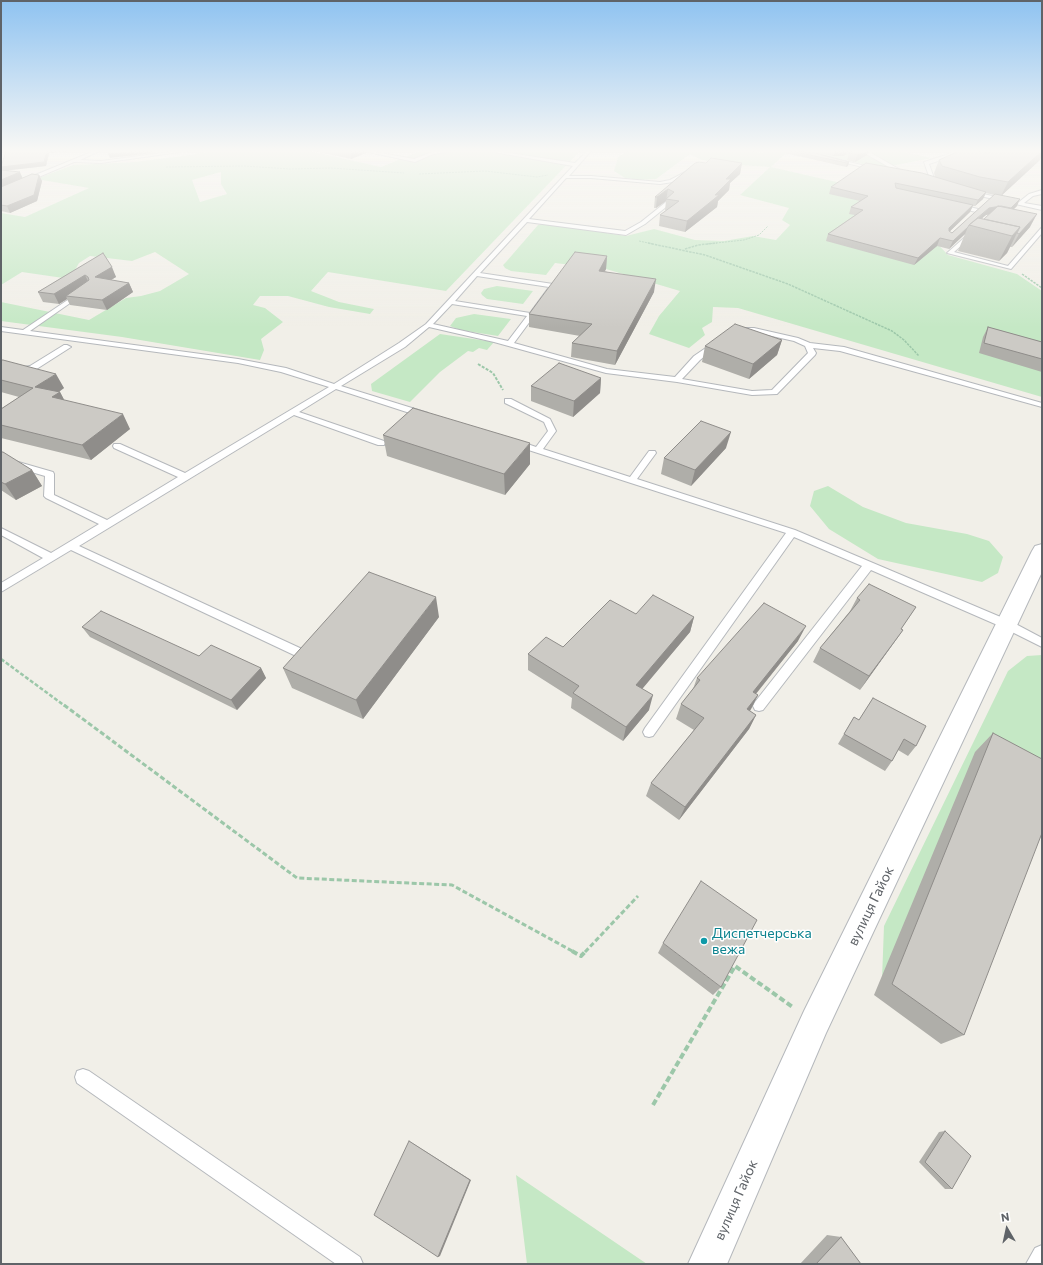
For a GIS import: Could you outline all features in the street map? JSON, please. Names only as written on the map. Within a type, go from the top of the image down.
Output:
[{"type":"street","name":"вулиця Гайок","points":[[707,1264],[815,1022],[1042,551]]},
{"type":"lane","points":[[1,588],[402,345],[428,325],[533,210]]},
{"type":"lane","points":[[524,220],[626,233],[643,223],[659,210]]},
{"type":"lane","points":[[970,216],[976,210]]},
{"type":"lane","points":[[1035,224],[1042,226]]},
{"type":"lane","points":[[975,230],[950,253],[1009,268],[1042,229]]},
{"type":"lane","points":[[965,239],[972,241]]},
{"type":"lane","points":[[1015,251],[1022,253]]},
{"type":"lane","points":[[476,274],[553,286],[510,344]]},
{"type":"lane","points":[[24,332],[89,288]]},
{"type":"lane","points":[[450,302],[531,315]]},
{"type":"lane","points":[[428,325],[510,344],[606,371],[677,380],[752,393],[774,392],[812,352],[808,345]]},
{"type":"lane","points":[[1,329],[238,361],[283,370],[433,417]]},
{"type":"lane","points":[[677,380],[697,358],[725,336],[738,330],[754,330],[796,339],[808,345],[841,349],[1042,405]]},
{"type":"lane","points":[[1,373],[32,368],[67,347]]},
{"type":"lane","points":[[508,401],[547,421],[552,431],[538,450]]},
{"type":"lane","points":[[293,412],[381,444]]},
{"type":"lane","points":[[508,441],[792,532],[1006,624],[1042,643]]},
{"type":"lane","points":[[117,446],[186,477]]},
{"type":"lane","points":[[632,480],[652,453]]},
{"type":"lane","points":[[1,460],[50,474],[49,496],[107,524]]},
{"type":"lane","points":[[1,532],[51,558]]},
{"type":"lane","points":[[649,732],[792,532]]},
{"type":"lane","points":[[71,546],[298,652]]},
{"type":"lane","points":[[759,706],[869,566]]},
{"type":"lane","points":[[83,1077],[353,1264]]},
{"type":"lane","points":[[1036,1264],[1042,1255]]},
{"type":"path","points":[[684,249],[698,245],[744,240],[759,235],[768,226]]},
{"type":"path","points":[[626,233],[638,240],[705,254],[788,284],[892,331],[904,340],[934,374]]},
{"type":"path","points":[[1009,268],[1019,272],[1042,288]]},
{"type":"path","points":[[478,364],[493,373],[508,401]]},
{"type":"path","points":[[1,659],[297,878],[452,886],[580,956],[638,896]]},
{"type":"path","points":[[653,1105],[735,966],[815,1022]]},
{"type":"green space","points":[[40,210],[523,210],[446,291],[328,272],[311,291],[339,302],[374,309],[370,314],[329,307],[288,296],[260,296],[253,305],[265,308],[283,322],[261,339],[264,350],[260,360],[122,337],[1,321],[1,302],[89,320],[126,298],[160,291],[189,274],[155,252],[132,261],[90,256],[79,263],[70,279],[22,272],[1,285],[1,213],[25,217]]},
{"type":"green space","points":[[788,210],[959,210],[930,236],[948,255],[1017,274],[1042,291],[1042,397],[738,308],[713,307],[712,322],[702,328],[705,335],[689,348],[649,334],[659,316],[680,291],[606,269],[555,263],[546,275],[511,271],[503,265],[538,225],[547,224],[626,236],[654,229],[695,240],[724,241],[753,236],[776,240],[790,225],[782,220]]},
{"type":"green space","points":[[497,286],[533,291],[523,304],[487,299],[482,295],[481,293],[484,289]]},
{"type":"green space","points":[[474,314],[511,319],[498,336],[460,330],[450,326],[456,318]]},
{"type":"green space","points":[[440,334],[494,342],[487,350],[479,348],[473,352],[468,351],[440,372],[410,402],[372,391],[371,384]]},
{"type":"green space","points":[[828,486],[863,507],[906,523],[967,534],[989,541],[1003,557],[998,573],[982,582],[878,559],[829,529],[810,506],[814,491]]},
{"type":"green space","points":[[1042,655],[1042,789],[882,979],[884,926],[1008,671],[1027,656]]},
{"type":"green space","points":[[516,1175],[647,1264],[527,1264]]},
{"type":"building","points":[[667,210],[700,210],[687,221],[660,215]]},
{"type":"building","points":[[863,210],[968,210],[949,228],[949,231],[952,233],[977,210],[987,210],[953,241],[940,238],[918,258],[828,234]]},
{"type":"building","points":[[994,210],[1018,210],[1037,214],[1019,234],[1017,233],[1020,227],[984,219]]},
{"type":"building","points":[[978,218],[1020,227],[1012,236],[969,225]]},
{"type":"building","points":[[575,252],[607,256],[599,271],[656,279],[617,351],[572,343],[592,324],[529,314]]},
{"type":"building","points":[[103,253],[112,267],[95,277],[129,283],[102,300],[66,296],[89,280],[85,275],[54,294],[38,292]]},
{"type":"building","points":[[735,324],[782,340],[753,364],[705,346]]},
{"type":"building","points":[[988,327],[1042,342],[1042,359],[984,343]]},
{"type":"building","points":[[1,360],[56,374],[35,387],[60,392],[52,397],[123,414],[82,445],[1,425],[1,409],[33,388],[1,380]]},
{"type":"building","points":[[559,363],[601,378],[574,401],[531,386]]},
{"type":"building","points":[[413,408],[530,443],[504,474],[383,435]]},
{"type":"building","points":[[701,421],[731,432],[695,470],[664,458]]},
{"type":"building","points":[[1,452],[32,470],[5,484],[1,482]]},
{"type":"building","points":[[369,572],[436,597],[356,700],[283,668]]},
{"type":"building","points":[[869,584],[916,607],[901,629],[903,630],[869,676],[820,648],[860,600],[857,598]]},
{"type":"building","points":[[653,595],[694,617],[636,685],[653,695],[626,727],[573,693],[579,686],[528,654],[546,637],[563,647],[610,600],[636,614]]},
{"type":"building","points":[[764,603],[806,626],[753,692],[758,695],[747,709],[756,715],[685,807],[651,783],[704,718],[681,704],[700,680],[697,678]]},
{"type":"building","points":[[101,611],[199,656],[211,645],[261,668],[231,700],[82,627]]},
{"type":"building","points":[[873,698],[926,726],[916,746],[904,739],[892,761],[844,734],[854,717],[859,720]]},
{"type":"building","points":[[993,733],[1042,759],[1042,833],[964,1035],[892,984]]},
{"type":"building","name":"Диспетчерська вежа","points":[[701,881],[757,920],[721,987],[663,943]]},
{"type":"building","points":[[945,1131],[971,1156],[952,1189],[925,1162]]},
{"type":"building","points":[[409,1141],[470,1180],[438,1257],[374,1215]]},
{"type":"building","points":[[841,1237],[861,1264],[816,1264]]},
{"type":"place","name":"Диспетчерська вежа","points":[[704,941]]}]
